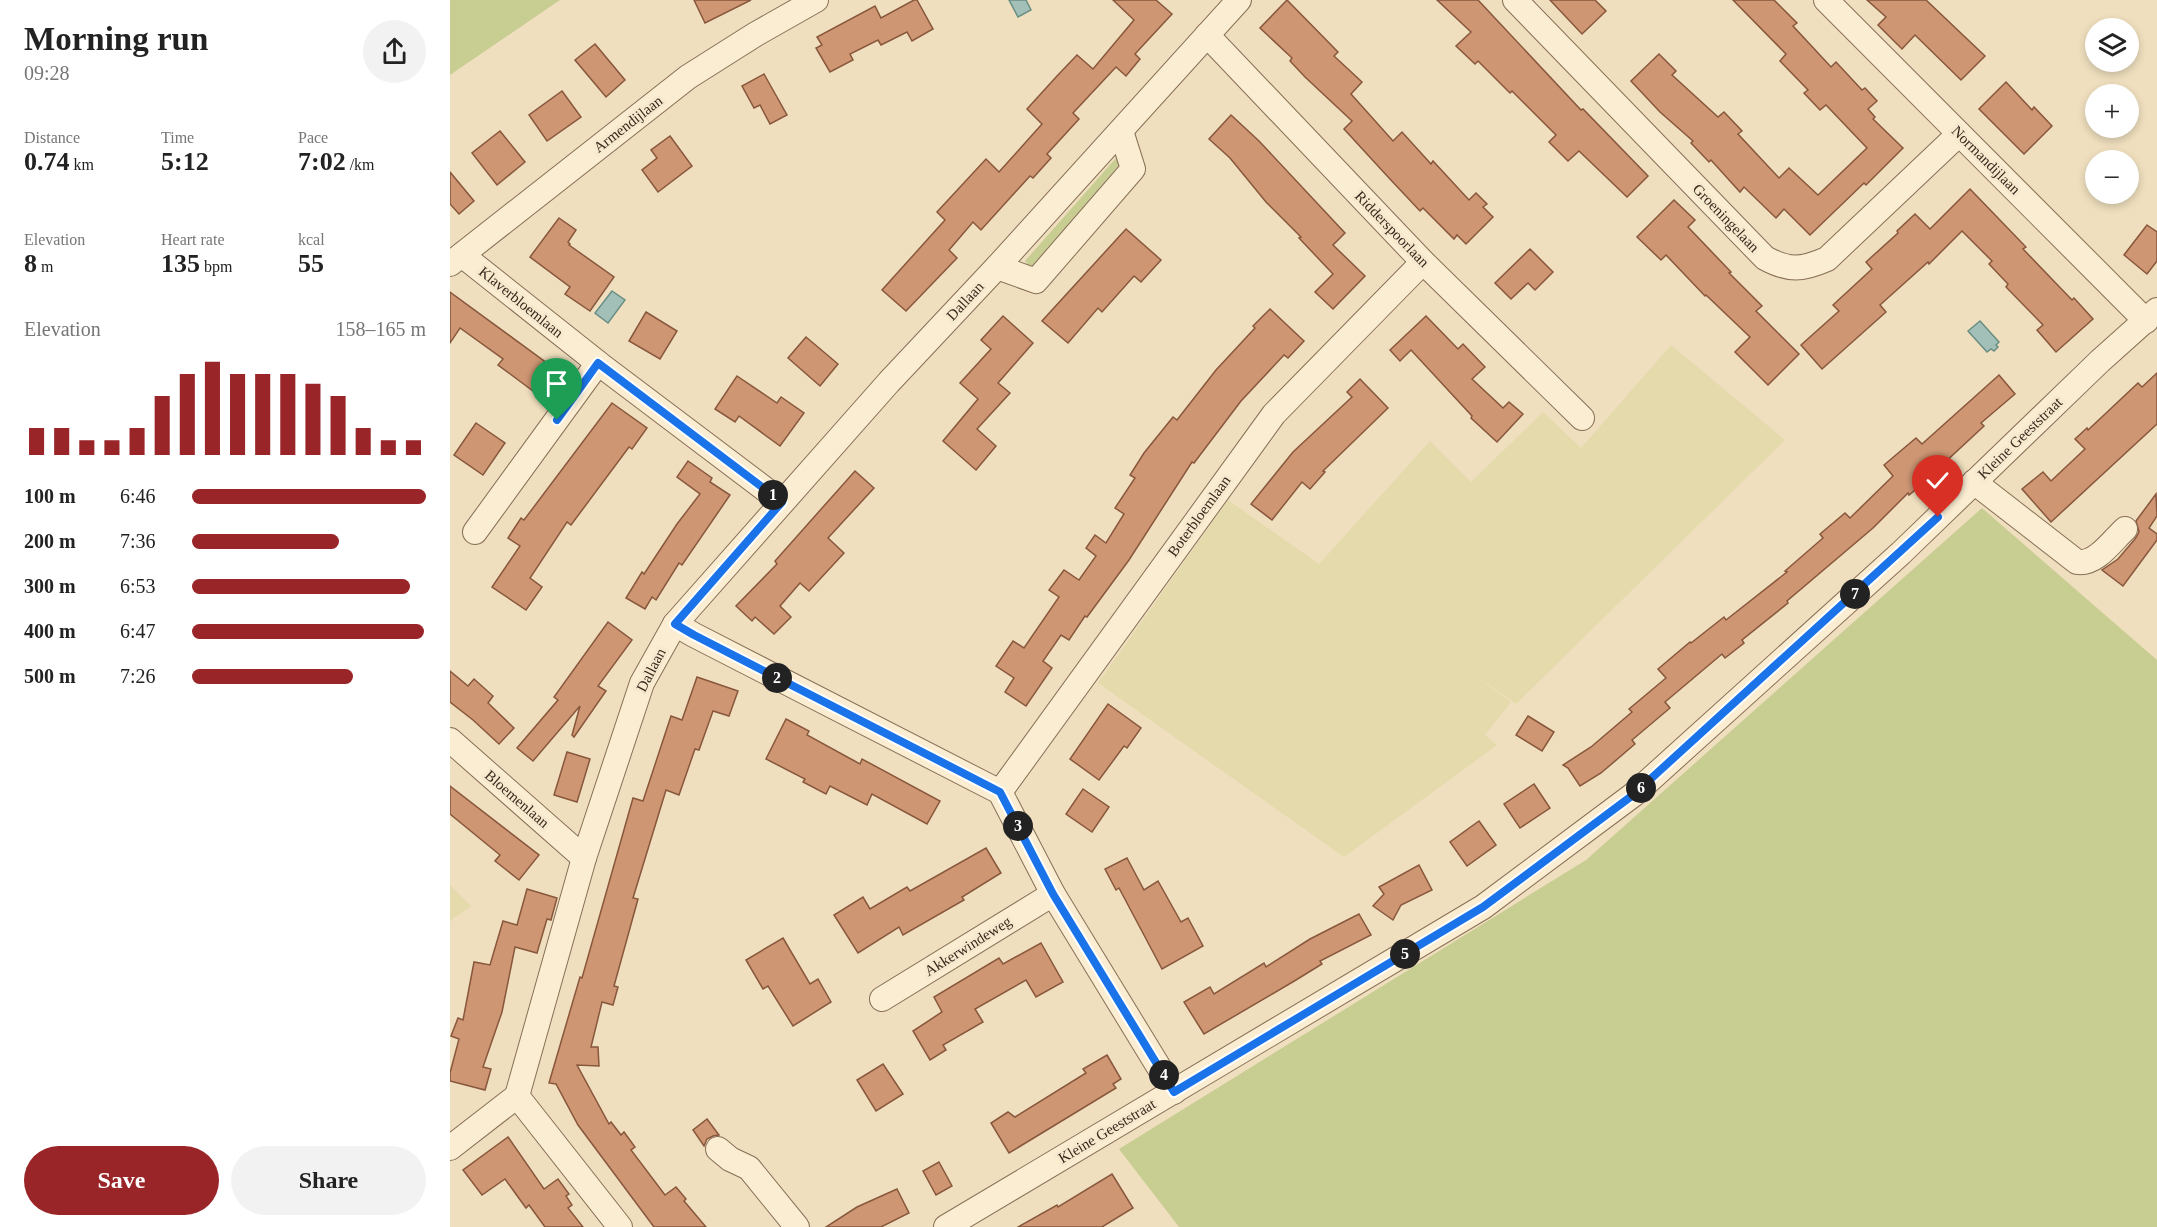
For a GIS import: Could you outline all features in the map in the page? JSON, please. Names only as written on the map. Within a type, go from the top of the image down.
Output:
[{"type":"street","name":"Armendijlaan","points":[[456,259],[688,77],[816,0]]},
{"type":"street","name":"Dallaan","points":[[517,1096],[584,858],[642,683],[675,624],[889,382],[997,267],[1239,0]]},
{"type":"street","name":"Groeningelaan","points":[[1515,0],[1765,258],[1782,267],[1813,266],[1827,259],[1959,134]]},
{"type":"street","name":"Normandijlaan","points":[[1826,0],[1959,134],[2151,316]]},
{"type":"street","name":"Ridderspoorlaan","points":[[1207,34],[1423,262],[1582,418]]},
{"type":"street","points":[[997,267],[1036,281],[1133,169],[1121,131]]},
{"type":"street","name":"Klaverbloemlaan","points":[[456,259],[782,502]]},
{"type":"street","name":"Boterbloemlaan","points":[[1000,792],[1274,414],[1423,262]]},
{"type":"street","name":"Kleine Geeststraat","points":[[946,1227],[1483,907],[1633,795],[1901,553],[2100,361],[2151,316]]},
{"type":"street","points":[[475,532],[598,363]]},
{"type":"street","points":[[1974,482],[2077,562],[2084,563],[2094,559],[2125,529]]},
{"type":"street","points":[[675,624],[1000,792],[1053,894],[1174,1092]]},
{"type":"street","name":"Bloemenlaan","points":[[450,740],[584,858]]},
{"type":"street","name":"Akkerwindeweg","points":[[882,999],[1053,894]]},
{"type":"street","points":[[450,1148],[517,1096],[620,1227]]},
{"type":"street","points":[[718,1149],[730,1159],[749,1168],[797,1227]]},
{"type":"shaded area","points":[[1671,345],[1785,440],[1516,704],[1465,668],[1511,702],[1485,735],[1497,745],[1344,857],[1098,683],[1228,500],[1319,564],[1430,441],[1471,482],[1543,412],[1581,448]]},
{"type":"shaded area","points":[[450,885],[471,906],[450,921]]},
{"type":"green space","points":[[450,0],[560,0],[450,75]]},
{"type":"green space","points":[[1116,158],[1120,159],[1121,163],[1031,268],[1025,261]]},
{"type":"green space","points":[[1982,508],[2157,660],[2157,1227],[1179,1227],[1119,1149],[1586,860]]},
{"type":"water","points":[[1009,0],[1026,0],[1031,10],[1018,17]]},
{"type":"water","points":[[612,291],[625,300],[608,323],[595,313]]},
{"type":"water","points":[[1980,321],[1999,342],[1994,351],[1991,349],[1987,352],[1968,331]]},
{"type":"building","points":[[694,0],[751,0],[705,23]]},
{"type":"building","points":[[917,0],[933,29],[912,41],[907,32],[881,45],[878,40],[850,54],[853,60],[830,72],[816,48],[822,45],[817,37],[875,6],[881,18]]},
{"type":"building","points":[[1113,0],[1156,0],[1172,14],[1135,54],[1140,59],[1126,76],[1116,67],[1073,113],[1079,119],[1047,154],[1051,158],[1033,178],[1030,176],[981,230],[973,222],[949,250],[957,258],[906,311],[882,290],[945,220],[937,212],[986,159],[999,172],[1042,124],[1027,109],[1057,76],[1077,55],[1093,69],[1134,20]]},
{"type":"building","points":[[1287,0],[1338,52],[1334,56],[1362,82],[1351,94],[1393,141],[1402,132],[1431,164],[1433,161],[1469,200],[1476,193],[1487,204],[1483,207],[1493,217],[1466,244],[1457,235],[1454,239],[1423,208],[1420,211],[1344,129],[1352,121],[1305,77],[1290,61],[1292,58],[1260,28]]},
{"type":"building","points":[[1437,0],[1478,0],[1581,110],[1583,109],[1648,176],[1627,197],[1579,151],[1568,161],[1549,142],[1556,135],[1512,91],[1510,93],[1478,61],[1475,64],[1456,46],[1471,32]]},
{"type":"building","points":[[1550,0],[1595,0],[1606,11],[1582,34]]},
{"type":"building","points":[[1733,0],[1774,0],[1797,23],[1793,26],[1831,67],[1836,62],[1862,90],[1865,88],[1877,101],[1868,109],[1875,117],[1873,119],[1903,148],[1810,235],[1784,209],[1776,218],[1744,187],[1740,192],[1711,160],[1709,162],[1691,143],[1693,141],[1660,112],[1631,81],[1659,54],[1676,71],[1672,75],[1718,117],[1724,112],[1742,131],[1738,134],[1779,178],[1789,168],[1818,195],[1867,148],[1826,105],[1820,110],[1804,93],[1808,90],[1780,61],[1786,54]]},
{"type":"building","points":[[1867,0],[1926,0],[1985,56],[1961,80],[1915,35],[1902,49],[1878,25],[1886,17]]},
{"type":"building","points":[[595,44],[625,80],[606,97],[575,60]]},
{"type":"building","points":[[764,74],[787,115],[770,124],[760,105],[754,108],[742,86]]},
{"type":"building","points":[[2006,82],[2032,110],[2034,107],[2052,126],[2024,154],[1979,109]]},
{"type":"building","points":[[562,91],[581,117],[547,141],[529,115]]},
{"type":"building","points":[[1231,115],[1259,141],[1345,233],[1333,245],[1365,276],[1333,309],[1315,292],[1333,274],[1266,202],[1230,158],[1209,139]]},
{"type":"building","points":[[500,131],[525,162],[497,185],[472,153]]},
{"type":"building","points":[[670,136],[692,166],[658,192],[642,170],[657,158],[651,150]]},
{"type":"building","points":[[450,172],[474,201],[459,214],[450,204]]},
{"type":"building","points":[[1970,189],[2026,247],[2023,249],[2093,319],[2056,352],[2037,330],[2043,325],[2006,287],[2008,284],[1989,264],[1992,261],[1962,231],[1929,264],[1928,262],[1880,305],[1886,312],[1822,369],[1801,345],[1839,311],[1833,305],[1872,269],[1866,262],[1915,214],[1930,229]]},
{"type":"building","points":[[1674,200],[1695,220],[1688,227],[1762,306],[1756,311],[1799,354],[1768,385],[1735,352],[1750,337],[1705,296],[1666,255],[1661,260],[1637,237]]},
{"type":"building","points":[[559,218],[576,230],[568,242],[569,245],[614,277],[590,311],[565,294],[570,287],[530,257]]},
{"type":"building","points":[[2147,225],[2157,232],[2157,261],[2147,274],[2124,255]]},
{"type":"building","points":[[1126,229],[1161,260],[1141,282],[1134,276],[1102,312],[1098,308],[1068,343],[1042,321]]},
{"type":"building","points":[[1530,249],[1553,272],[1535,290],[1528,283],[1511,299],[1495,283]]},
{"type":"building","points":[[450,292],[555,369],[537,394],[498,365],[503,359],[460,328],[450,343]]},
{"type":"building","points":[[1270,309],[1304,341],[1288,358],[1284,355],[1241,401],[1194,463],[1192,462],[1129,560],[1087,617],[1085,616],[1069,640],[1061,635],[1043,661],[1052,668],[1026,706],[1005,692],[1014,678],[996,666],[1013,641],[1024,648],[1059,597],[1049,590],[1064,570],[1079,580],[1096,556],[1086,548],[1095,535],[1106,543],[1124,514],[1115,508],[1135,478],[1130,475],[1144,453],[1173,417],[1177,420],[1216,370]]},
{"type":"building","points":[[646,312],[677,331],[660,359],[629,341]]},
{"type":"building","points":[[1003,316],[1033,343],[998,383],[1010,393],[977,429],[996,446],[976,470],[943,441],[978,399],[960,383],[991,349],[981,340]]},
{"type":"building","points":[[1426,316],[1458,349],[1463,344],[1485,367],[1472,379],[1503,408],[1509,402],[1523,414],[1497,442],[1471,418],[1472,416],[1411,350],[1400,361],[1390,350]]},
{"type":"building","points":[[806,337],[838,364],[820,386],[788,358]]},
{"type":"building","points":[[2157,373],[2157,424],[2051,522],[2022,489],[2043,472],[2051,481],[2085,449],[2075,439],[2087,428],[2088,430],[2138,383],[2142,387]]},
{"type":"building","points":[[1999,375],[2015,394],[1981,423],[1984,426],[1941,466],[1942,468],[1909,495],[1908,493],[1873,528],[1742,640],[1744,643],[1725,658],[1722,654],[1665,702],[1670,708],[1632,740],[1635,744],[1601,773],[1580,786],[1568,768],[1563,765],[1591,747],[1632,712],[1629,709],[1666,678],[1658,669],[1690,642],[1724,617],[1726,620],[1787,572],[1785,571],[1823,538],[1820,534],[1845,513],[1850,518],[1893,476],[1884,465],[1916,438],[1922,444]]},
{"type":"building","points":[[737,376],[777,403],[781,397],[804,413],[780,446],[739,416],[735,422],[715,409]]},
{"type":"building","points":[[1360,379],[1388,408],[1323,471],[1325,472],[1310,489],[1302,482],[1272,520],[1251,504],[1293,452],[1352,397],[1347,392]]},
{"type":"building","points":[[612,403],[647,428],[632,449],[629,447],[571,525],[567,522],[530,578],[542,587],[526,610],[492,587],[520,546],[508,538],[521,518],[524,520]]},
{"type":"building","points":[[476,423],[505,443],[483,475],[454,455]]},
{"type":"building","points":[[688,461],[712,478],[710,482],[730,495],[682,565],[679,563],[656,600],[652,597],[645,609],[626,598],[642,572],[644,574],[700,494],[677,477]]},
{"type":"building","points":[[855,471],[874,488],[828,538],[844,553],[809,591],[800,583],[780,606],[791,617],[774,634],[755,617],[752,621],[736,606],[777,564],[775,561]]},
{"type":"building","points":[[2156,494],[2157,516],[2149,528],[2157,534],[2157,540],[2123,586],[2102,570],[2118,559],[2135,539],[2139,532],[2136,521]]},
{"type":"building","points":[[608,622],[632,640],[598,686],[606,691],[574,737],[572,735],[580,706],[533,761],[517,748],[558,700],[554,697]]},
{"type":"building","points":[[450,671],[468,686],[474,679],[493,696],[488,703],[514,728],[499,744],[450,702]]},
{"type":"building","points":[[697,677],[738,691],[729,716],[713,711],[699,750],[695,749],[679,795],[666,790],[633,898],[638,899],[614,986],[618,987],[613,1005],[602,1002],[591,1047],[598,1047],[599,1066],[577,1065],[609,1124],[611,1122],[621,1135],[624,1132],[635,1147],[631,1150],[665,1195],[676,1187],[686,1199],[684,1201],[706,1227],[654,1227],[578,1125],[556,1084],[549,1083],[580,977],[582,978],[633,798],[643,801],[671,716],[682,720]]},
{"type":"building","points":[[1108,704],[1141,728],[1127,748],[1124,746],[1099,780],[1070,759]]},
{"type":"building","points":[[1528,716],[1554,732],[1542,751],[1516,735]]},
{"type":"building","points":[[786,719],[809,731],[807,735],[860,764],[862,759],[940,801],[927,824],[872,794],[867,805],[830,786],[826,794],[803,782],[805,779],[766,759]]},
{"type":"building","points":[[567,752],[590,759],[577,802],[554,795]]},
{"type":"building","points":[[1534,784],[1550,808],[1520,828],[1504,804]]},
{"type":"building","points":[[450,786],[539,855],[519,880],[495,861],[500,855],[450,814]]},
{"type":"building","points":[[1083,789],[1109,807],[1092,832],[1066,814]]},
{"type":"building","points":[[1479,821],[1496,845],[1467,866],[1450,842]]},
{"type":"building","points":[[986,848],[1001,873],[962,897],[964,900],[903,935],[899,927],[858,953],[834,915],[863,897],[870,909],[907,887],[910,891]]},
{"type":"building","points":[[1127,858],[1144,890],[1158,881],[1181,922],[1188,918],[1203,946],[1162,969],[1119,888],[1116,890],[1105,869]]},
{"type":"building","points":[[1419,865],[1432,890],[1401,905],[1393,920],[1373,906],[1384,894],[1379,887]]},
{"type":"building","points":[[527,889],[557,898],[551,920],[547,919],[537,953],[515,947],[502,1012],[483,1067],[491,1069],[485,1090],[450,1081],[459,1039],[451,1036],[458,1018],[463,1020],[474,962],[490,965],[503,921],[517,925]]},
{"type":"building","points":[[1359,914],[1371,935],[1320,961],[1322,964],[1204,1034],[1184,1002],[1210,987],[1214,994],[1264,963],[1266,967],[1310,939]]},
{"type":"building","points":[[783,938],[810,984],[818,979],[831,1002],[793,1026],[768,986],[763,989],[746,960]]},
{"type":"building","points":[[1041,943],[1063,982],[1036,997],[1026,980],[975,1009],[983,1022],[943,1045],[946,1050],[930,1060],[913,1031],[942,1012],[934,997],[999,958],[1003,964]]},
{"type":"building","points":[[1107,1055],[1121,1079],[1113,1084],[1116,1088],[1009,1153],[991,1123],[1008,1112],[1015,1117],[1086,1073],[1083,1069]]},
{"type":"building","points":[[883,1064],[903,1094],[876,1111],[857,1080]]},
{"type":"building","points":[[707,1119],[719,1135],[707,1139],[704,1146],[693,1130]]},
{"type":"building","points":[[508,1137],[544,1189],[558,1179],[569,1194],[566,1196],[572,1205],[568,1208],[583,1227],[545,1227],[529,1205],[526,1208],[505,1179],[482,1195],[463,1170]]},
{"type":"building","points":[[939,1162],[952,1186],[936,1195],[923,1171]]},
{"type":"building","points":[[1112,1174],[1133,1208],[1102,1227],[1018,1227],[1057,1205],[1058,1207]]},
{"type":"building","points":[[897,1189],[909,1213],[881,1227],[826,1227],[857,1207]]},
{"type":"route","points":[[557,420],[598,363],[782,502],[675,624],[1000,792],[1053,894],[1174,1092],[1483,907],[1633,795],[1938,517]]}]
